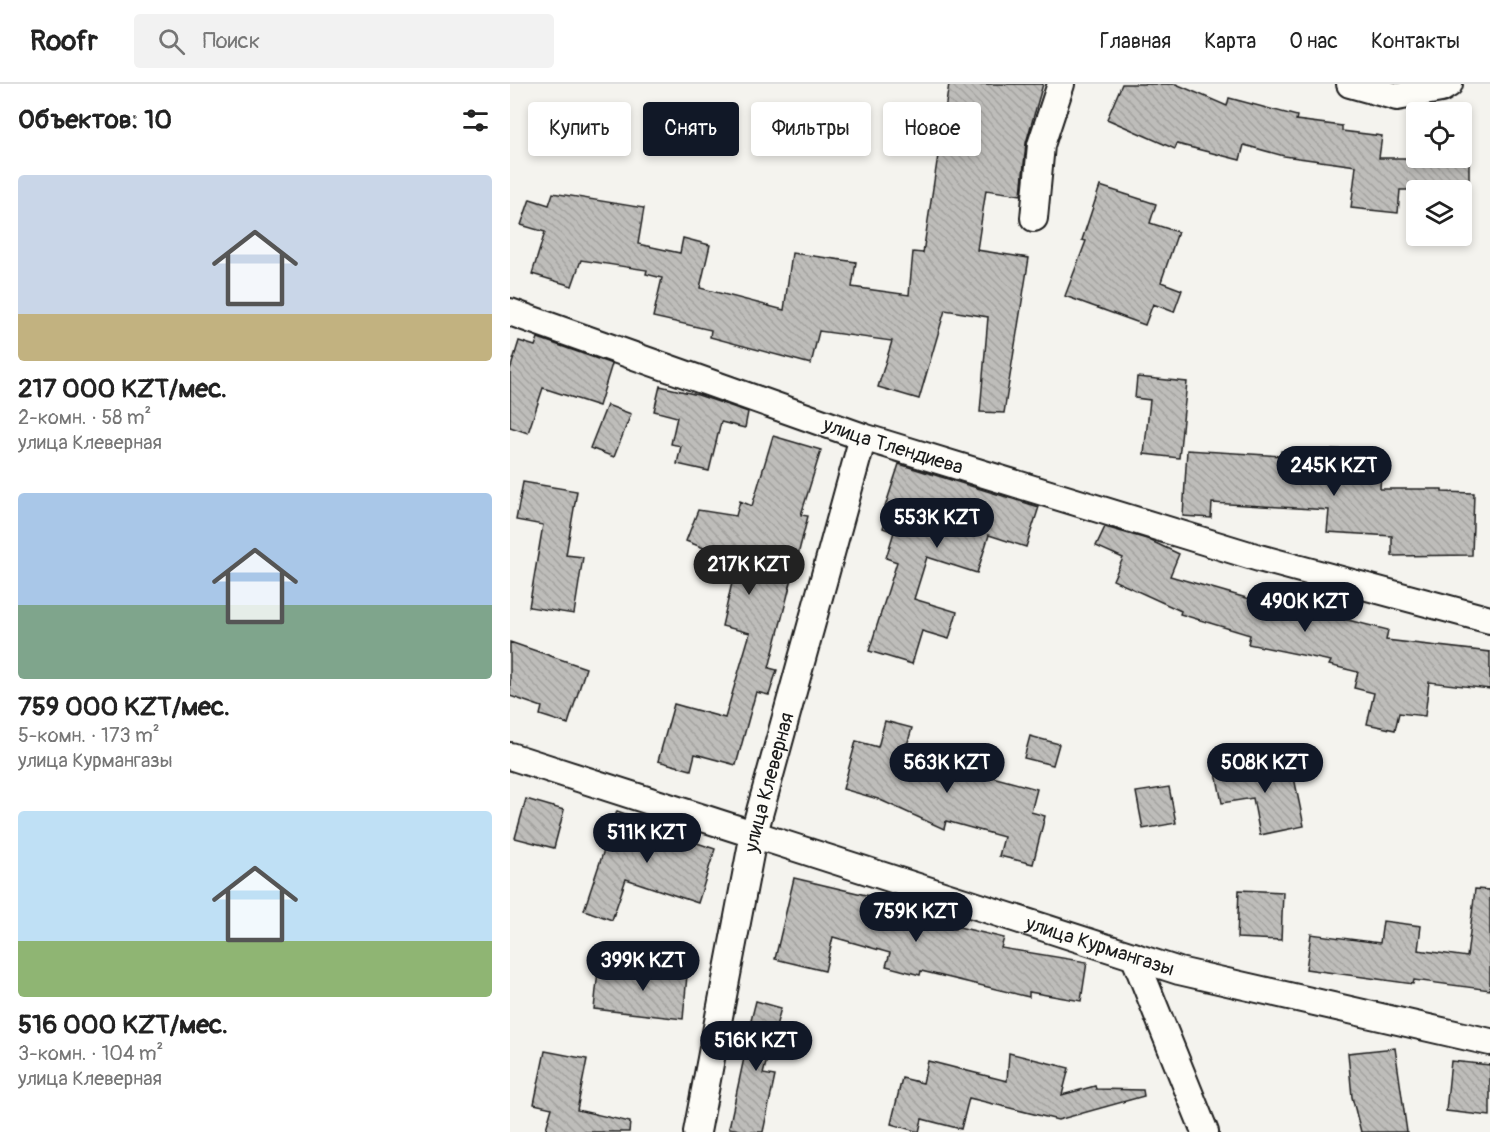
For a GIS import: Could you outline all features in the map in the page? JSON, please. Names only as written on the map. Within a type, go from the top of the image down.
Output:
[{"type":"street","points":[[1034,218],[1041,145],[1061,84]]},
{"type":"street","points":[[1350,84],[1397,97],[1441,89],[1449,84]]},
{"type":"street","name":"улица Тлендиева","points":[[510,312],[863,437],[1259,558],[1490,620]]},
{"type":"street","name":"улица Клеверная","points":[[697,1132],[754,833],[863,437]]},
{"type":"street","name":"улица Курмангазы","points":[[510,756],[1179,971],[1490,1042]]},
{"type":"street","points":[[1134,956],[1205,1132]]},
{"type":"building","points":[[949,84],[1043,84],[1026,143],[1021,195],[986,190],[977,250],[1029,258],[1004,413],[980,412],[988,317],[945,310],[919,399],[878,387],[892,341],[819,331],[811,364],[710,337],[711,330],[653,317],[662,278],[646,274],[647,270],[581,260],[572,286],[532,274],[545,232],[521,225],[530,199],[549,205],[553,193],[644,208],[638,244],[680,253],[683,238],[710,245],[700,288],[784,310],[792,253],[856,262],[852,287],[909,295],[913,252],[923,253],[938,156],[981,156],[981,102],[946,102]]},
{"type":"building","points":[[1122,84],[1176,84],[1227,106],[1229,98],[1297,116],[1296,120],[1342,126],[1342,131],[1382,136],[1379,158],[1406,158],[1406,168],[1469,168],[1469,180],[1406,180],[1406,190],[1400,190],[1398,213],[1351,208],[1356,166],[1284,156],[1244,145],[1240,160],[1177,144],[1175,149],[1107,119]]},
{"type":"building","points":[[1100,186],[1156,204],[1150,223],[1178,232],[1161,282],[1182,290],[1174,312],[1153,304],[1145,325],[1065,296],[1086,241],[1082,240]]},
{"type":"building","points":[[538,338],[612,364],[599,406],[543,388],[528,433],[510,427],[510,370],[519,341],[535,346]]},
{"type":"building","points":[[1137,377],[1187,382],[1179,458],[1144,454],[1150,400],[1135,398]]},
{"type":"building","points":[[660,386],[698,395],[748,412],[745,428],[721,422],[709,471],[677,464],[681,446],[671,444],[677,417],[654,411]]},
{"type":"building","points":[[607,405],[631,414],[614,457],[590,448]]},
{"type":"building","points":[[773,436],[821,450],[801,515],[808,516],[769,668],[777,670],[769,695],[756,692],[736,765],[695,754],[691,770],[658,761],[674,704],[725,718],[750,633],[722,626],[737,561],[686,541],[698,510],[736,516],[740,501],[752,506]]},
{"type":"building","points":[[1332,449],[1382,452],[1380,489],[1442,489],[1442,492],[1474,493],[1472,555],[1392,556],[1392,536],[1327,532],[1329,510],[1212,503],[1211,518],[1183,516],[1187,450],[1281,456],[1281,451],[1332,455]]},
{"type":"building","points":[[899,464],[1039,507],[1026,547],[989,535],[977,573],[927,557],[914,599],[957,612],[949,639],[922,631],[912,664],[869,651],[897,562],[886,558],[894,532],[883,528],[889,508],[885,507]]},
{"type":"building","points":[[523,482],[577,491],[566,555],[583,557],[574,614],[529,607],[543,525],[516,520]]},
{"type":"building","points":[[1105,527],[1147,539],[1179,554],[1170,576],[1257,601],[1258,595],[1317,607],[1316,612],[1388,630],[1386,640],[1490,652],[1490,689],[1429,682],[1425,716],[1399,713],[1395,730],[1367,724],[1374,693],[1354,688],[1358,672],[1329,665],[1331,661],[1248,644],[1250,635],[1180,614],[1181,611],[1113,580],[1123,558],[1096,546]]},
{"type":"building","points":[[510,642],[586,668],[568,724],[540,715],[542,707],[510,696]]},
{"type":"building","points":[[885,721],[912,728],[903,759],[948,779],[951,766],[1037,789],[1031,812],[1045,816],[1033,864],[999,856],[1004,837],[946,821],[944,829],[878,799],[843,789],[856,741],[878,747]]},
{"type":"building","points":[[1030,736],[1059,744],[1053,765],[1024,758]]},
{"type":"building","points":[[1290,758],[1304,826],[1260,835],[1253,798],[1222,803],[1216,773]]},
{"type":"building","points":[[1169,787],[1176,823],[1143,829],[1136,792]]},
{"type":"building","points":[[526,799],[564,810],[554,848],[515,838]]},
{"type":"building","points":[[617,811],[660,826],[658,830],[715,849],[698,903],[626,879],[612,920],[584,910]]},
{"type":"building","points":[[794,878],[883,899],[885,892],[915,902],[911,916],[955,929],[955,926],[1004,938],[1001,948],[1087,962],[1081,1001],[1029,992],[1029,997],[921,971],[920,975],[886,966],[890,953],[833,937],[825,971],[775,959]]},
{"type":"building","points":[[1475,889],[1490,890],[1490,990],[1414,980],[1413,984],[1306,969],[1311,934],[1380,943],[1383,921],[1421,926],[1418,950],[1467,957]]},
{"type":"building","points":[[1239,890],[1283,892],[1281,940],[1237,938]]},
{"type":"building","points":[[642,961],[687,975],[683,1019],[594,1009],[598,971],[640,975]]},
{"type":"building","points":[[756,1001],[781,1008],[763,1074],[775,1076],[763,1132],[749,1132],[729,1128],[747,1044],[745,1044]]},
{"type":"building","points":[[1395,1048],[1407,1132],[1361,1132],[1352,1097],[1348,1053]]},
{"type":"building","points":[[545,1051],[587,1059],[577,1110],[630,1122],[629,1132],[545,1132],[552,1108],[534,1104]]},
{"type":"building","points":[[1009,1053],[1069,1068],[1062,1095],[1095,1086],[1096,1089],[1143,1090],[1144,1096],[1058,1120],[969,1098],[961,1129],[922,1119],[919,1132],[891,1124],[902,1078],[923,1083],[928,1061],[1007,1081]]},
{"type":"building","points":[[1451,1061],[1490,1065],[1490,1116],[1446,1111]]}]
